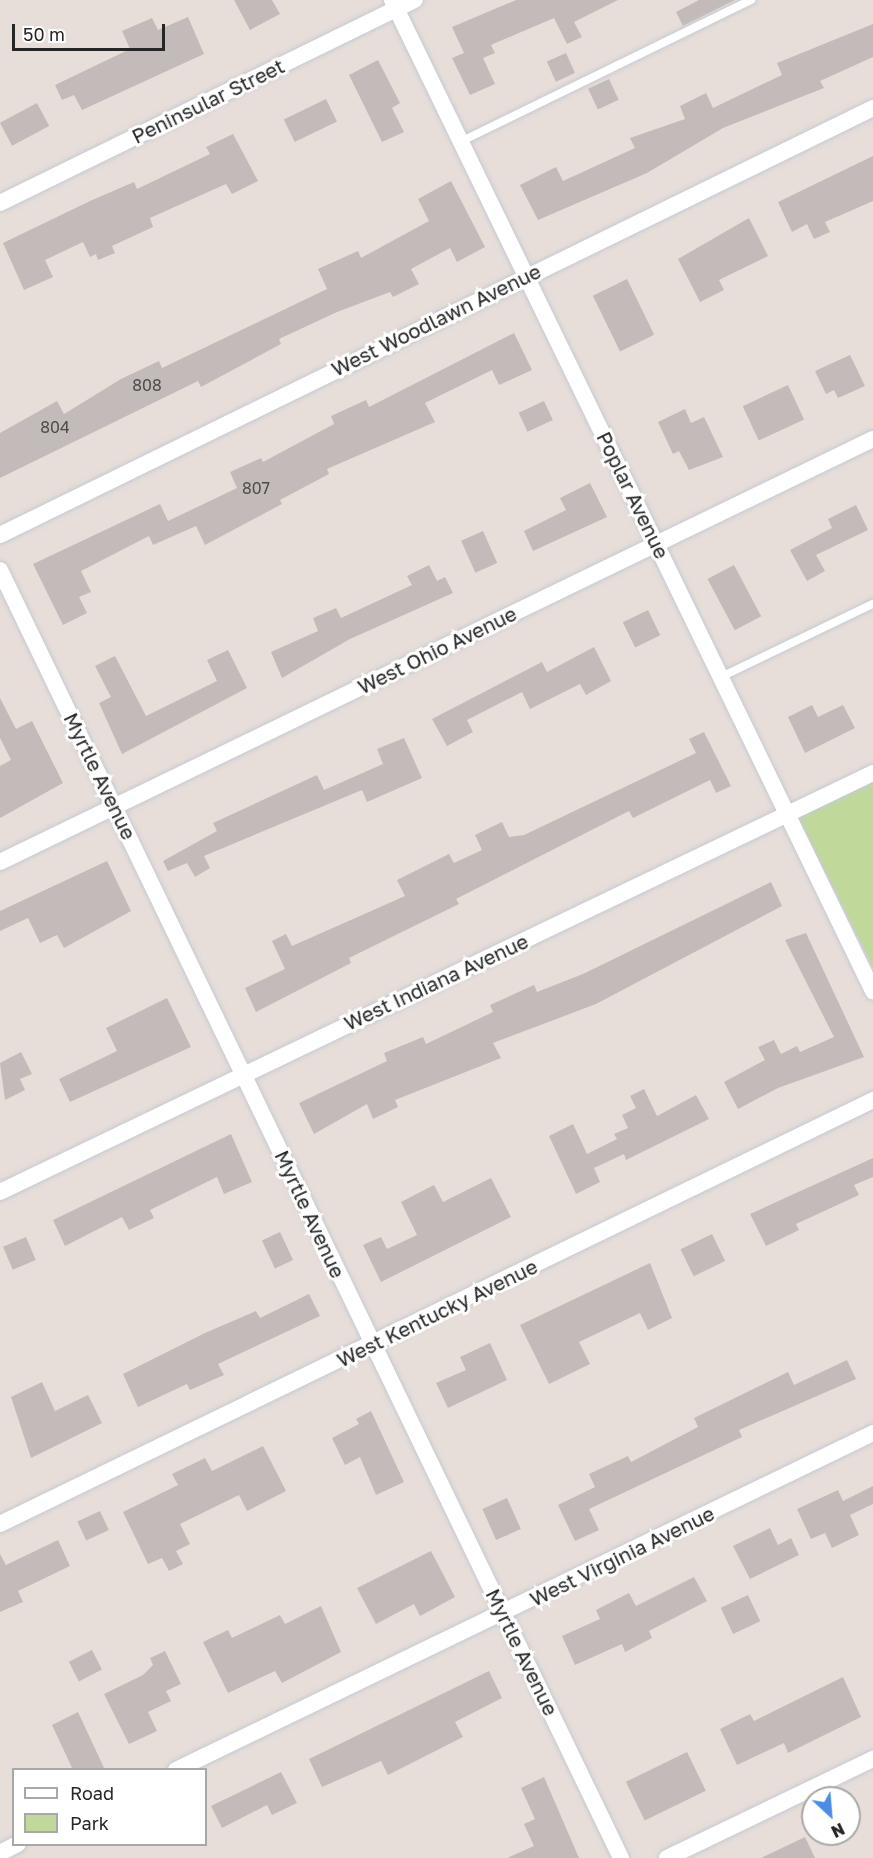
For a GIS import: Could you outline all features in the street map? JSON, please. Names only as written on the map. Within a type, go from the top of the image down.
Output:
[{"type":"street","name":"Peninsular Street","points":[[0,202],[394,5],[415,0]]},
{"type":"street","name":"Poplar Avenue","points":[[394,5],[873,991]]},
{"type":"street","name":"West Woodlawn Avenue","points":[[0,535],[873,108]]},
{"type":"street","name":"West Ohio Avenue","points":[[0,862],[873,439]]},
{"type":"street","name":"Myrtle Avenue","points":[[0,570],[621,1858]]},
{"type":"street","name":"West Indiana Avenue","points":[[0,1192],[873,773]]},
{"type":"street","name":"West Kentucky Avenue","points":[[0,1524],[873,1100]]},
{"type":"street","name":"West Virginia Avenue","points":[[180,1768],[873,1433]]},
{"type":"street","points":[[667,1858],[873,1759]]},
{"type":"street","points":[[0,1853],[16,1846]]},
{"type":"lane","points":[[460,142],[751,0]]},
{"type":"lane","points":[[721,677],[873,604]]},
{"type":"green space","points":[[873,781],[873,968],[798,817]]},
{"type":"building","points":[[234,0],[272,0],[280,14],[250,30]]},
{"type":"building","points":[[516,0],[618,0],[574,22],[582,37],[567,44],[554,18],[491,45],[495,53],[483,58],[495,84],[470,95],[452,58],[464,53],[452,27]]},
{"type":"building","points":[[699,0],[735,0],[683,26],[676,12]]},
{"type":"building","points":[[188,17],[204,54],[82,110],[74,95],[62,100],[55,85],[130,49],[122,31],[152,18],[158,30]]},
{"type":"building","points":[[873,24],[873,57],[820,81],[824,88],[723,128],[647,173],[538,220],[520,185],[556,167],[563,181],[635,148],[630,138],[685,119],[680,106],[706,93],[713,108],[782,75],[777,63]]},
{"type":"building","points":[[566,53],[575,73],[556,82],[547,62]]},
{"type":"building","points":[[378,60],[400,103],[392,108],[404,132],[382,142],[349,75]]},
{"type":"building","points":[[609,79],[619,100],[598,110],[588,89]]},
{"type":"building","points":[[326,99],[337,121],[295,142],[284,120]]},
{"type":"building","points":[[37,103],[49,126],[12,146],[0,123]]},
{"type":"building","points":[[233,134],[258,181],[232,194],[226,184],[150,218],[153,227],[112,246],[115,253],[98,260],[96,254],[90,257],[83,242],[45,260],[53,277],[24,290],[3,243],[134,182],[137,189],[210,154],[206,147]]},
{"type":"building","points":[[873,156],[873,201],[825,222],[830,232],[814,239],[807,224],[792,232],[778,202]]},
{"type":"building","points":[[451,181],[485,247],[457,262],[450,248],[411,269],[419,284],[393,297],[390,292],[337,312],[279,339],[281,344],[201,387],[198,381],[0,478],[0,433],[57,401],[64,414],[121,379],[159,361],[162,368],[327,289],[318,269],[358,251],[361,258],[429,221],[418,199]]},
{"type":"building","points":[[749,218],[768,256],[719,280],[724,290],[700,302],[678,259]]},
{"type":"building","points":[[627,279],[654,335],[620,351],[593,296]]},
{"type":"building","points":[[514,333],[532,370],[499,385],[492,370],[425,403],[435,422],[327,469],[329,474],[280,500],[282,504],[205,545],[196,526],[153,545],[149,536],[81,571],[91,592],[79,597],[87,613],[63,625],[33,564],[160,504],[168,521],[237,488],[230,472],[261,458],[263,462],[334,424],[331,416],[366,400],[369,407]]},
{"type":"building","points":[[850,355],[865,386],[838,398],[834,390],[826,394],[815,371]]},
{"type":"building","points":[[788,385],[804,419],[759,441],[743,406]]},
{"type":"building","points":[[544,401],[553,420],[527,432],[519,413]]},
{"type":"building","points":[[685,409],[691,423],[704,417],[723,457],[689,470],[679,451],[673,454],[658,422]]},
{"type":"building","points":[[590,483],[607,517],[533,551],[524,531],[566,510],[560,498]]},
{"type":"building","points":[[856,505],[868,530],[816,555],[825,571],[807,581],[790,550],[832,528],[828,519]]},
{"type":"building","points":[[483,531],[497,563],[475,573],[461,541]]},
{"type":"building","points":[[429,565],[437,581],[445,577],[453,593],[350,639],[282,678],[271,652],[318,631],[313,618],[336,608],[341,618],[412,585],[407,576]]},
{"type":"building","points":[[734,565],[761,616],[735,630],[708,579]]},
{"type":"building","points":[[648,610],[660,635],[635,647],[623,622]]},
{"type":"building","points":[[594,647],[611,681],[586,695],[580,684],[530,709],[522,692],[467,720],[473,732],[447,746],[432,719],[542,662],[547,672]]},
{"type":"building","points":[[228,650],[247,688],[122,754],[99,703],[111,697],[95,666],[115,656],[146,716],[217,681],[207,660]]},
{"type":"building","points":[[0,698],[16,729],[32,721],[63,783],[0,818],[0,766],[11,760],[0,738]]},
{"type":"building","points":[[812,705],[818,717],[843,705],[855,728],[805,753],[788,717]]},
{"type":"building","points":[[704,732],[731,786],[716,793],[710,780],[633,818],[629,811],[456,899],[459,904],[349,958],[351,963],[256,1012],[245,988],[285,969],[272,941],[286,934],[292,946],[405,896],[397,880],[449,854],[454,863],[482,850],[475,835],[502,822],[509,837],[524,835],[696,753],[689,739]]},
{"type":"building","points":[[404,738],[422,778],[367,802],[362,790],[204,856],[210,868],[195,877],[187,863],[168,871],[163,861],[217,831],[213,823],[317,775],[324,790],[383,764],[377,749]]},
{"type":"building","points":[[107,861],[131,911],[64,948],[57,935],[40,943],[28,918],[0,931],[0,911]]},
{"type":"building","points":[[771,882],[782,906],[596,1004],[493,1043],[501,1058],[395,1100],[398,1107],[373,1119],[367,1104],[314,1134],[299,1103],[387,1061],[384,1053],[423,1037],[426,1044],[493,1012],[490,1005],[534,985],[537,992],[583,974]]},
{"type":"building","points":[[806,933],[864,1057],[778,1088],[738,1109],[724,1082],[765,1060],[758,1047],[774,1040],[781,1054],[797,1046],[800,1052],[834,1037],[785,940]]},
{"type":"building","points":[[167,998],[191,1047],[70,1102],[59,1079],[117,1051],[106,1028]]},
{"type":"building","points":[[21,1052],[32,1074],[20,1079],[25,1090],[5,1100],[0,1063]]},
{"type":"building","points":[[644,1089],[657,1116],[696,1095],[709,1119],[626,1160],[624,1154],[594,1168],[600,1182],[576,1194],[549,1136],[573,1124],[587,1154],[617,1139],[614,1134],[628,1128],[622,1115],[636,1108],[630,1096]]},
{"type":"building","points":[[231,1134],[252,1182],[224,1194],[217,1177],[150,1210],[154,1218],[129,1230],[122,1217],[65,1246],[53,1220]]},
{"type":"building","points":[[873,1158],[873,1177],[854,1185],[859,1195],[796,1224],[799,1230],[766,1246],[750,1214]]},
{"type":"building","points":[[491,1178],[511,1217],[381,1282],[363,1245],[381,1237],[387,1249],[417,1235],[401,1202],[434,1185],[443,1202]]},
{"type":"building","points":[[280,1232],[293,1260],[275,1269],[262,1240]]},
{"type":"building","points":[[712,1234],[725,1261],[694,1276],[681,1249]]},
{"type":"building","points":[[26,1237],[36,1260],[13,1270],[3,1247]]},
{"type":"building","points":[[650,1263],[672,1318],[648,1330],[640,1313],[579,1342],[590,1364],[549,1384],[520,1325]]},
{"type":"building","points":[[309,1294],[320,1316],[218,1364],[224,1375],[190,1390],[187,1384],[138,1407],[123,1374],[205,1333],[256,1311],[260,1318]]},
{"type":"building","points":[[490,1343],[507,1380],[448,1408],[436,1383],[466,1370],[460,1357]]},
{"type":"building","points":[[847,1360],[856,1379],[739,1430],[742,1437],[589,1509],[599,1530],[575,1541],[558,1505],[595,1487],[589,1474],[628,1456],[631,1462],[698,1427],[694,1418],[788,1372],[794,1385]]},
{"type":"building","points":[[42,1382],[55,1411],[88,1395],[102,1423],[31,1458],[11,1397]]},
{"type":"building","points":[[371,1411],[404,1482],[376,1495],[360,1457],[345,1465],[332,1438],[359,1424],[356,1419]]},
{"type":"building","points":[[263,1446],[286,1491],[247,1511],[239,1495],[180,1524],[190,1544],[176,1551],[183,1564],[169,1571],[162,1558],[148,1564],[123,1512],[178,1485],[172,1474],[205,1458],[212,1471]]},
{"type":"building","points":[[873,1486],[873,1504],[850,1515],[859,1535],[832,1548],[825,1533],[811,1539],[797,1509],[838,1490],[843,1501]]},
{"type":"building","points":[[507,1498],[521,1529],[496,1540],[482,1509]]},
{"type":"building","points":[[100,1511],[109,1530],[86,1541],[77,1522]]},
{"type":"building","points":[[770,1528],[778,1545],[791,1538],[799,1555],[750,1579],[733,1546]]},
{"type":"building","points":[[58,1540],[70,1566],[18,1591],[23,1602],[0,1612],[0,1554],[6,1565]]},
{"type":"building","points":[[431,1551],[455,1597],[420,1616],[414,1604],[376,1624],[357,1588]]},
{"type":"building","points":[[694,1577],[707,1601],[649,1631],[652,1638],[625,1652],[622,1644],[575,1665],[562,1636],[600,1619],[596,1610],[629,1593],[636,1606]]},
{"type":"building","points":[[748,1595],[760,1621],[733,1634],[721,1608]]},
{"type":"building","points":[[321,1606],[341,1652],[282,1683],[275,1671],[228,1693],[203,1642],[228,1630],[232,1638],[280,1615],[285,1624]]},
{"type":"building","points":[[92,1650],[102,1670],[79,1681],[69,1662]]},
{"type":"building","points":[[165,1651],[181,1684],[166,1691],[171,1701],[148,1712],[157,1731],[129,1744],[104,1694],[143,1675],[153,1665],[150,1658]]},
{"type":"building","points":[[489,1671],[502,1698],[455,1722],[463,1737],[388,1775],[381,1761],[322,1787],[309,1759]]},
{"type":"building","points":[[843,1677],[861,1717],[788,1753],[784,1743],[737,1765],[720,1729],[750,1714],[754,1721]]},
{"type":"building","points":[[78,1712],[104,1768],[72,1768],[52,1725]]},
{"type":"building","points":[[687,1752],[706,1791],[645,1820],[626,1782]]},
{"type":"building","points":[[281,1772],[297,1803],[272,1815],[267,1805],[222,1828],[211,1806]]},
{"type":"building","points":[[544,1777],[579,1858],[507,1858],[534,1846],[524,1824],[535,1819],[521,1788]]},
{"type":"building","points":[[801,1839],[801,1846],[809,1846],[815,1858],[761,1858]]}]
